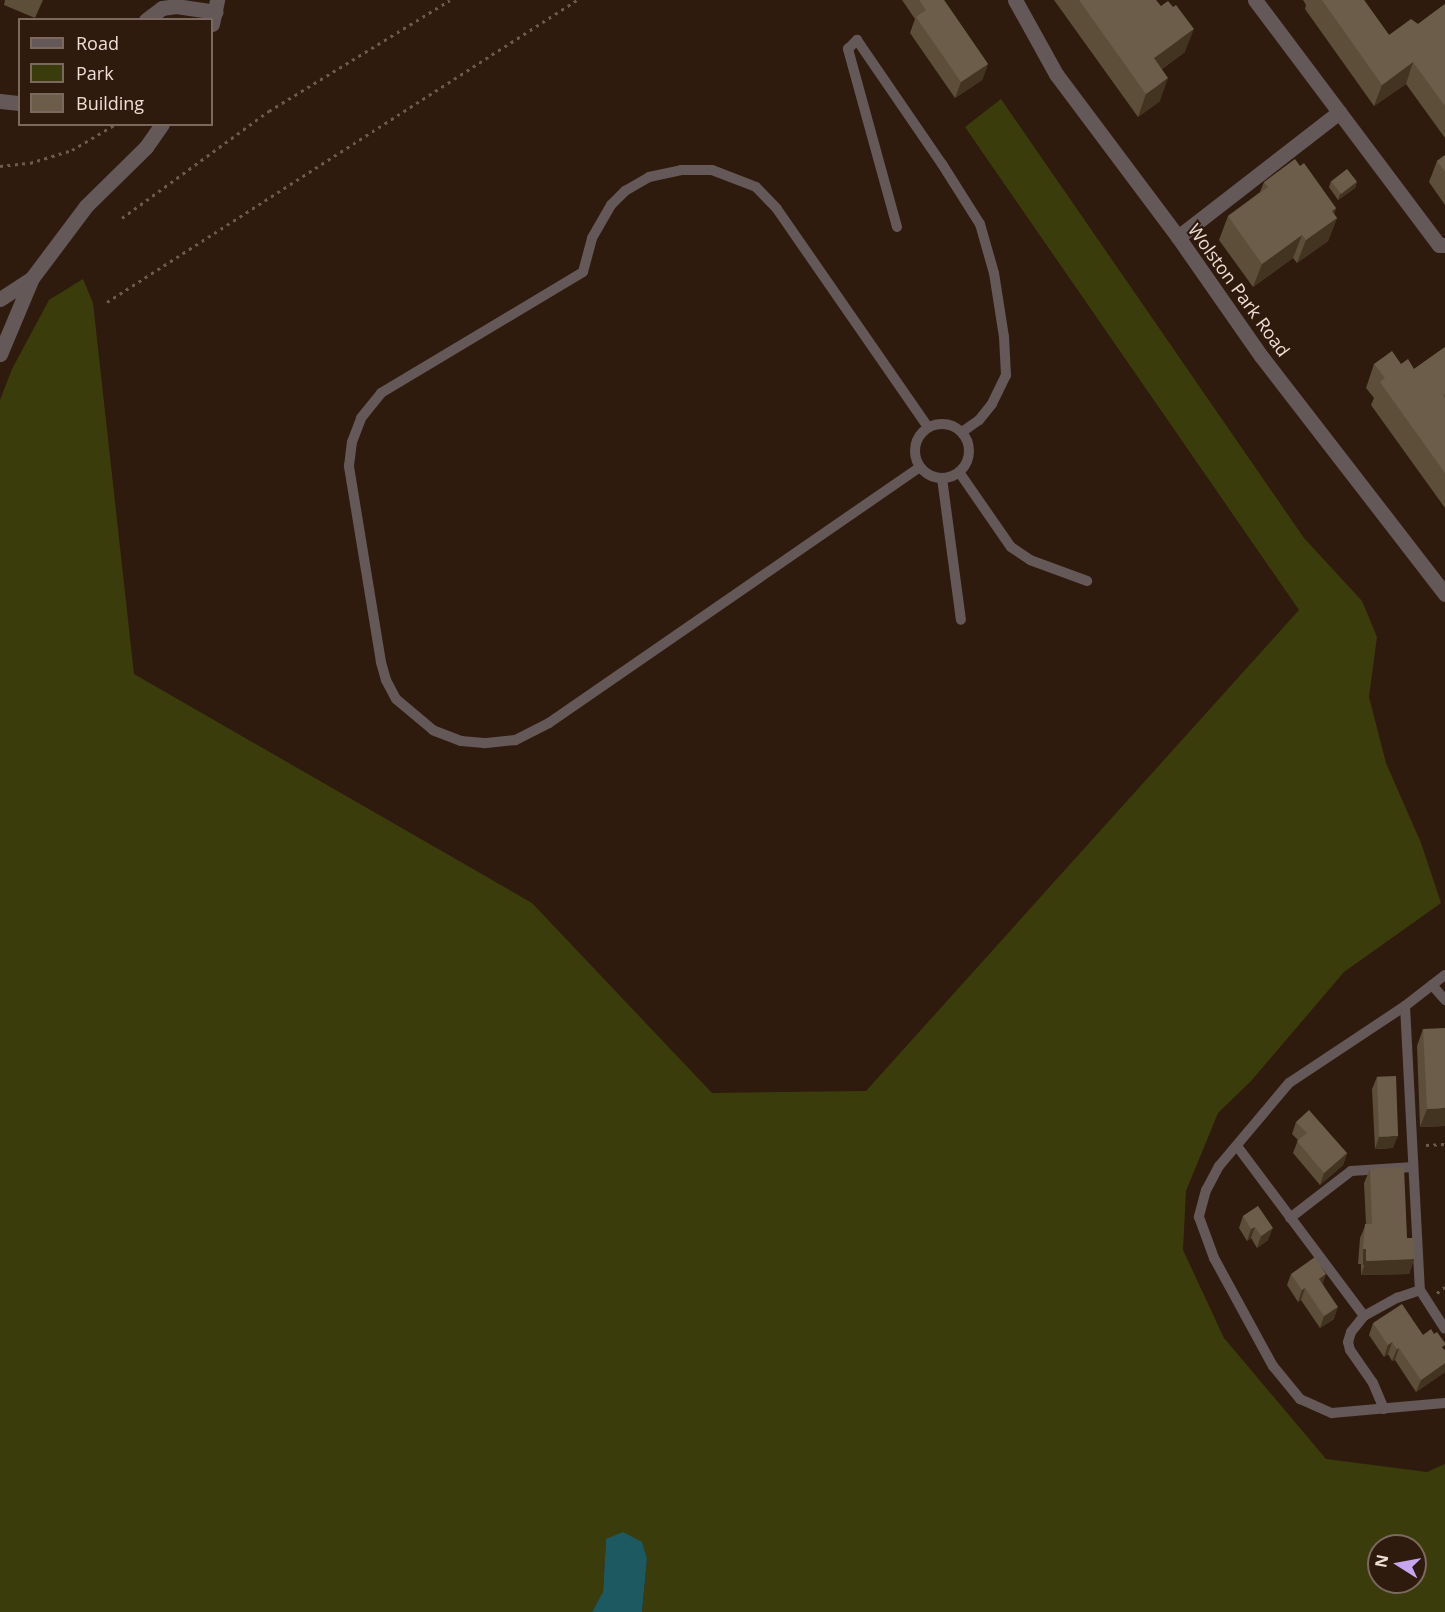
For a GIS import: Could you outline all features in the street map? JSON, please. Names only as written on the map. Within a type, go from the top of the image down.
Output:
[{"type":"street","name":"Wolston Park Road","points":[[1015,0],[1056,74],[1178,237],[1261,356],[1445,594]]},
{"type":"street","points":[[1255,0],[1439,245],[1445,245]]},
{"type":"street","points":[[149,18],[162,8],[176,6],[215,12]]},
{"type":"street","points":[[0,101],[18,103]]},
{"type":"street","points":[[1178,237],[1339,112]]},
{"type":"street","points":[[0,354],[32,278],[86,206],[146,147],[161,126]]},
{"type":"street","points":[[0,299],[32,278]]},
{"type":"lane","points":[[897,227],[848,49],[857,40],[980,224],[994,273],[1004,337],[1006,375],[992,404],[980,420],[962,432]]},
{"type":"lane","points":[[920,467],[549,723],[515,740],[484,743],[462,741],[433,730],[396,699],[387,680],[381,662],[349,466],[352,442],[361,418],[381,393],[583,272],[592,238],[612,205],[625,191],[649,177],[681,170],[712,170],[756,187],[777,209],[928,428]]},
{"type":"lane","points":[[946,424],[962,432],[969,448],[965,466],[959,472],[942,478],[934,477],[920,467],[916,459],[916,441],[928,428],[946,424]]},
{"type":"lane","points":[[959,472],[1011,548],[1030,560],[1087,581]]},
{"type":"lane","points":[[942,478],[961,620]]},
{"type":"lane","points":[[1445,975],[1405,1006],[1288,1083],[1219,1166],[1206,1190],[1200,1217],[1214,1258],[1273,1366],[1300,1398],[1332,1413],[1445,1403]]},
{"type":"lane","points":[[1432,985],[1445,1000]]},
{"type":"lane","points":[[1405,1006],[1420,1290],[1445,1329]]},
{"type":"lane","points":[[1237,1146],[1364,1316]]},
{"type":"lane","points":[[1290,1218],[1351,1171],[1413,1167]]},
{"type":"lane","points":[[1384,1409],[1373,1383],[1350,1350],[1348,1342],[1351,1332],[1364,1316],[1397,1298],[1420,1290]]},
{"type":"path","points":[[122,218],[269,111],[450,0]]},
{"type":"path","points":[[107,302],[576,0]]},
{"type":"path","points":[[0,166],[30,163],[72,150],[113,126]]},
{"type":"path","points":[[1412,1145],[1445,1144]]},
{"type":"green space","points":[[1001,99],[1304,538],[1362,601],[1377,637],[1369,697],[1386,763],[1421,843],[1441,903],[1344,972],[1251,1081],[1218,1113],[1186,1191],[1183,1250],[1224,1338],[1326,1459],[1427,1472],[1445,1464],[1445,1612],[642,1612],[647,1559],[606,1539],[603,1593],[592,1612],[0,1612],[0,400],[12,369],[49,300],[83,279],[93,303],[134,674],[532,903],[712,1093],[866,1091],[1299,610],[965,127]]},
{"type":"water","points":[[623,1532],[642,1542],[647,1559],[642,1612],[592,1612],[603,1592],[606,1539]]},
{"type":"building","points":[[919,0],[944,0],[988,64],[961,82],[916,17],[926,10]]},
{"type":"building","points":[[1079,0],[1156,0],[1161,6],[1168,1],[1173,7],[1176,5],[1194,29],[1154,58],[1168,78],[1146,94]]},
{"type":"building","points":[[1322,0],[1364,0],[1389,35],[1411,19],[1418,24],[1445,4],[1445,106],[1413,62],[1382,85]]},
{"type":"building","points":[[1445,155],[1445,172],[1437,161]]},
{"type":"building","points":[[1295,159],[1300,166],[1304,163],[1336,208],[1332,211],[1337,218],[1306,240],[1302,235],[1262,264],[1228,216],[1268,187],[1264,182]]},
{"type":"building","points":[[1347,169],[1357,182],[1341,194],[1331,181]]},
{"type":"building","points":[[1445,347],[1445,394],[1443,395],[1445,398],[1445,473],[1380,382],[1385,378],[1374,364],[1392,351],[1401,364],[1408,359],[1414,369]]},
{"type":"building","points":[[1445,1028],[1445,1108],[1427,1109],[1423,1029]]},
{"type":"building","points":[[1396,1076],[1398,1136],[1379,1137],[1377,1077]]},
{"type":"building","points":[[1309,1110],[1347,1153],[1324,1173],[1297,1141],[1307,1133],[1296,1122]]},
{"type":"building","points":[[1404,1167],[1407,1238],[1414,1238],[1414,1259],[1366,1261],[1366,1249],[1363,1249],[1365,1224],[1372,1224],[1370,1169]]},
{"type":"building","points":[[1258,1206],[1273,1228],[1261,1236],[1255,1227],[1251,1229],[1243,1216]]},
{"type":"building","points":[[1315,1257],[1326,1274],[1319,1279],[1338,1307],[1324,1316],[1305,1288],[1302,1290],[1291,1274]]},
{"type":"building","points":[[1402,1304],[1423,1335],[1431,1329],[1434,1334],[1437,1332],[1445,1343],[1442,1347],[1445,1351],[1445,1363],[1421,1380],[1399,1348],[1397,1349],[1392,1342],[1388,1345],[1373,1323]]}]
